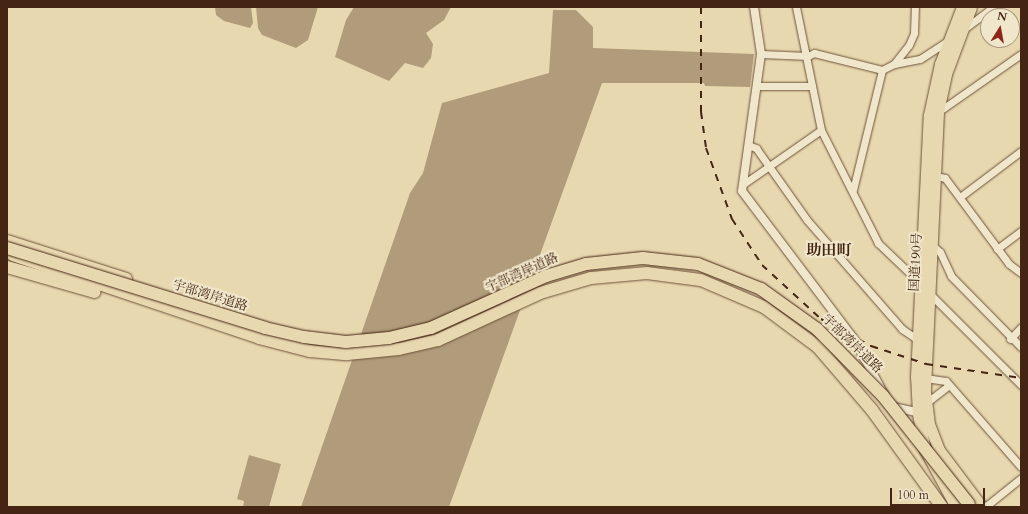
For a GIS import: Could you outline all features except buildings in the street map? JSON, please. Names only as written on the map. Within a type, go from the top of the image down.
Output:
[{"type":"highway","name":"国道190号","points":[[925,288],[931,244],[929,115],[940,64],[953,35],[962,8]]},
{"type":"highway","name":"国道190号","points":[[953,35],[938,112],[930,175],[922,342],[923,410],[929,462],[956,507]]},
{"type":"highway","points":[[7,241],[231,323]]},
{"type":"highway","name":"宇部湾岸道路","points":[[7,248],[310,351],[372,353],[438,340],[540,293],[591,278],[647,273],[701,280],[764,307],[818,347],[872,410],[942,507]]},
{"type":"highway","name":"宇部湾岸道路","points":[[7,253],[231,323],[318,340],[374,340],[444,324],[532,281],[572,267],[643,258],[698,264],[761,289],[817,329],[883,396],[970,505]]},
{"type":"highway","points":[[7,267],[231,323]]},
{"type":"highway","name":"国道190号","points":[[922,342],[925,378],[923,410],[942,456],[983,507]]},
{"type":"street","points":[[754,7],[761,54],[742,185],[750,205],[854,339],[891,406],[923,410],[949,384]]},
{"type":"street","points":[[796,7],[808,56],[812,86],[821,130],[853,190],[878,243],[1021,385]]},
{"type":"street","points":[[894,64],[914,33],[914,7]]},
{"type":"street","points":[[924,56],[993,7]]},
{"type":"street","points":[[761,54],[808,56],[814,52],[882,70],[894,64],[924,56],[935,55],[940,64]]},
{"type":"street","points":[[938,112],[1021,54]]},
{"type":"street","points":[[853,190],[882,70]]},
{"type":"street","points":[[756,86],[812,86]]},
{"type":"street","points":[[742,185],[768,165],[821,130]]},
{"type":"street","points":[[748,145],[756,148],[812,225],[902,330],[922,342]]},
{"type":"street","points":[[960,197],[1021,151]]},
{"type":"street","points":[[930,175],[945,178],[997,249],[1021,273]]},
{"type":"street","points":[[997,249],[1021,231]]},
{"type":"street","points":[[931,244],[940,252],[951,276],[1010,339],[1021,347]]},
{"type":"street","points":[[1010,339],[1021,327]]},
{"type":"street","points":[[925,378],[938,378],[949,384],[1021,467]]},
{"type":"street","points":[[983,507],[1021,478]]},
{"type":"shaded area","points":[[215,7],[251,7],[253,23],[250,28],[224,21],[216,15]]},
{"type":"shaded area","points":[[256,7],[318,7],[308,40],[296,48],[262,35],[258,28]]},
{"type":"shaded area","points":[[354,7],[451,7],[444,20],[426,33],[433,44],[431,58],[423,68],[405,63],[389,81],[335,57],[346,20]]},
{"type":"shaded area","points":[[553,10],[576,10],[593,27],[593,48],[754,54],[750,87],[705,86],[704,83],[602,83],[449,507],[301,507],[410,193],[423,173],[442,103],[549,73]]},
{"type":"shaded area","points":[[249,455],[281,464],[269,507],[243,507],[244,501],[237,499]]},
{"type":"railway","points":[[701,7],[701,112],[706,148],[732,219],[762,265],[821,319],[871,346],[926,364],[1021,378]]},
{"type":"district","name":"助田町","points":[[829,251]]}]
